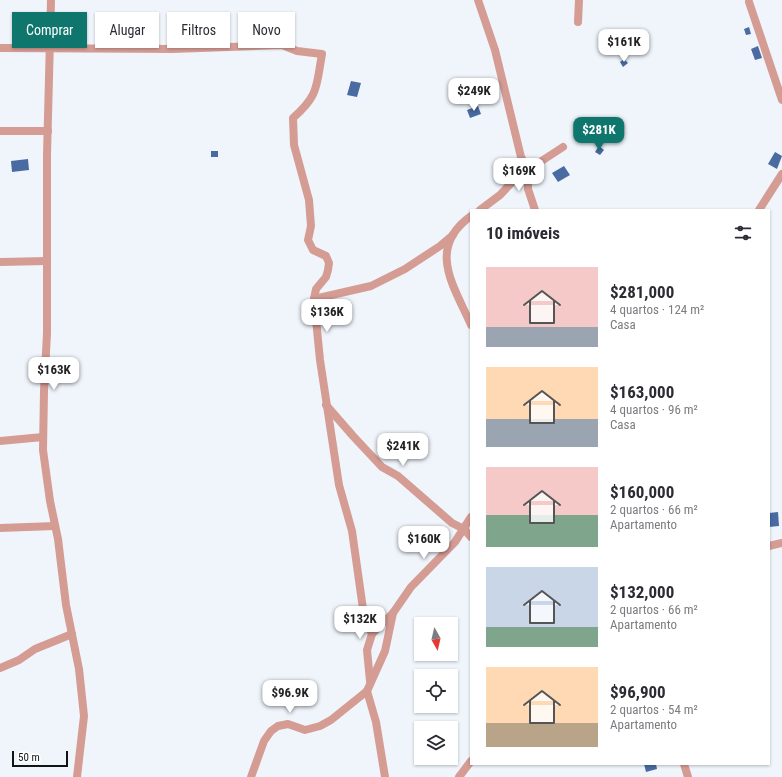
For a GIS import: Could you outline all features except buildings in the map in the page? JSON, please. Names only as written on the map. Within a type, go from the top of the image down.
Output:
[{"type":"street","points":[[51,0],[51,12]]},
{"type":"street","points":[[478,0],[495,50],[521,157],[528,170],[528,189],[535,209]]},
{"type":"street","points":[[578,22],[579,0]]},
{"type":"street","points":[[749,2],[782,100]]},
{"type":"street","points":[[87,48],[173,49],[282,45],[297,50],[322,54],[315,92],[307,105],[293,118],[294,145],[309,200],[311,226],[308,240],[313,250],[326,256],[329,263],[326,277],[316,289],[314,299],[326,405],[339,485],[352,531],[364,616],[372,634]]},
{"type":"street","points":[[0,48],[12,48]]},
{"type":"street","points":[[50,48],[46,261],[47,333],[43,437],[50,501],[66,605],[80,669],[84,716],[77,777]]},
{"type":"street","points":[[0,131],[48,131]]},
{"type":"street","points":[[481,209],[500,195],[517,177],[563,147]]},
{"type":"street","points":[[760,209],[782,174]]},
{"type":"street","points":[[470,217],[459,225],[453,235],[446,263],[470,323]]},
{"type":"street","points":[[314,299],[371,286],[405,269],[440,246],[453,235]]},
{"type":"street","points":[[0,262],[46,261]]},
{"type":"street","points":[[326,405],[382,467],[398,476],[452,523],[464,529],[470,536]]},
{"type":"street","points":[[0,441],[43,437]]},
{"type":"street","points":[[370,681],[367,650],[372,634],[393,613],[411,587],[444,555],[470,519]]},
{"type":"street","points":[[0,528],[55,526]]},
{"type":"street","points":[[770,546],[782,542]]},
{"type":"street","points":[[385,777],[376,722],[367,692],[370,681],[385,651],[393,613]]},
{"type":"street","points":[[0,668],[35,649],[72,634]]},
{"type":"street","points":[[251,777],[264,741],[278,726],[288,724],[304,730],[320,726],[331,720],[367,692]]},
{"type":"street","points":[[459,777],[470,761]]},
{"type":"street","points":[[684,765],[688,777]]}]
